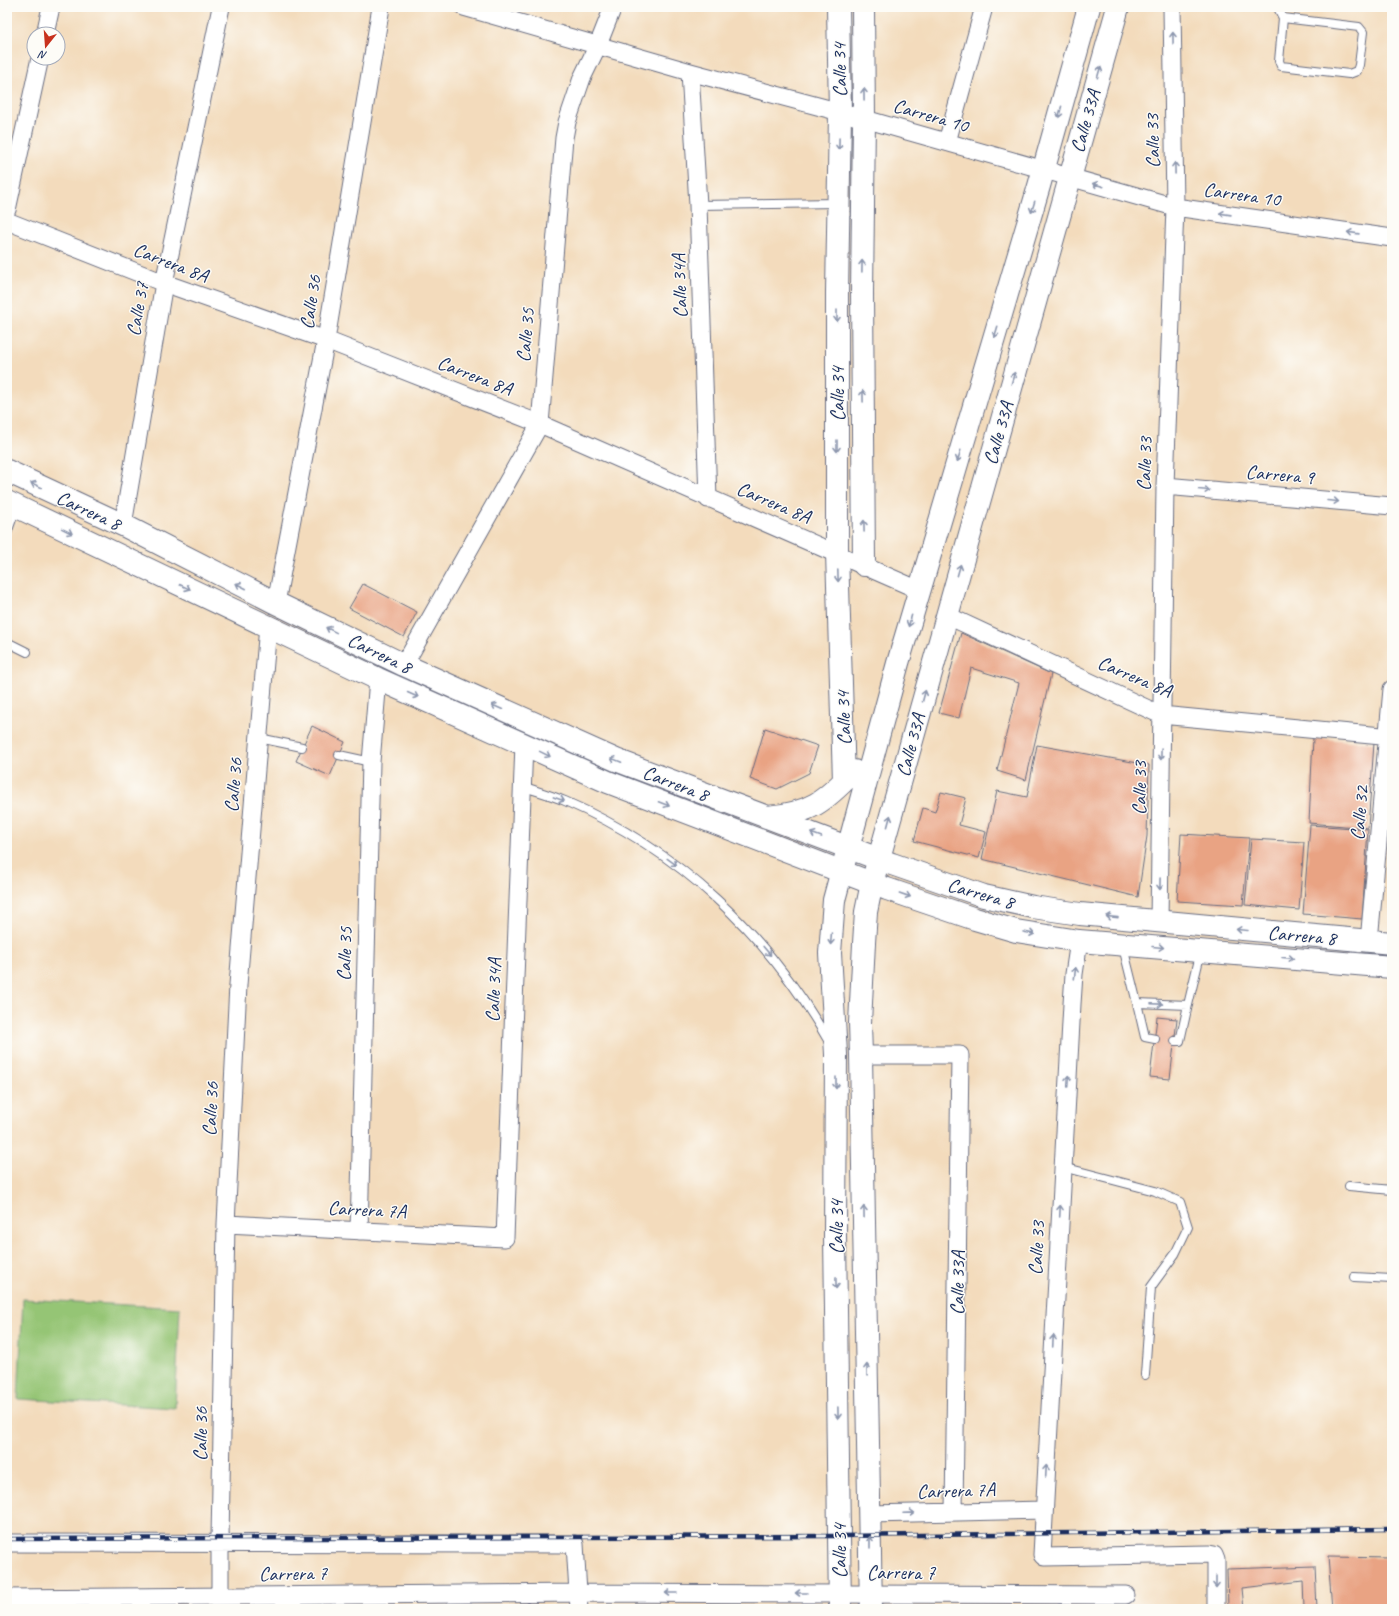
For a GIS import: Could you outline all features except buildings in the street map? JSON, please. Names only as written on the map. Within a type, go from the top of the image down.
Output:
[{"type":"main road","name":"Calle 34","points":[[838,7],[840,112],[837,203],[837,553],[844,781]]},
{"type":"main road","name":"Calle 34","points":[[863,7],[864,119],[862,293],[864,565]]},
{"type":"main road","name":"Calle 33A","points":[[854,849],[878,738],[898,663],[1044,170],[1088,7]]},
{"type":"main road","name":"Calle 33A","points":[[879,859],[946,615],[1118,7]]},
{"type":"main road","points":[[837,293],[862,293]]},
{"type":"main road","name":"Carrera 8","points":[[7,472],[123,525],[276,603],[404,665],[616,760],[879,859],[984,896],[1033,907],[1080,914],[1392,943]]},
{"type":"main road","name":"Carrera 8","points":[[12,505],[378,679],[608,782],[842,872],[975,919],[1016,931],[1079,942],[1123,944],[1392,967]]},
{"type":"main road","points":[[872,883],[862,869],[854,849],[901,694],[898,663]]},
{"type":"main road","points":[[767,817],[787,816],[810,808],[824,800],[855,770],[878,738]]},
{"type":"main road","name":"Calle 34","points":[[840,1601],[835,1235],[836,1054],[830,953],[834,900],[842,872],[854,849]]},
{"type":"main road","name":"Calle 34","points":[[870,1602],[870,1514],[862,1055],[860,1023],[866,912],[879,859]]},
{"type":"main road","points":[[835,1235],[864,1235]]},
{"type":"street","points":[[47,26],[51,7]]},
{"type":"street","name":"Calle 37","points":[[123,525],[164,283],[221,7]]},
{"type":"street","name":"Calle 36","points":[[276,603],[326,340],[381,7]]},
{"type":"street","name":"Carrera 10","points":[[464,7],[690,72],[840,112],[1175,207],[1392,238]]},
{"type":"street","name":"Calle 35","points":[[404,665],[540,424],[564,138],[567,122],[582,78],[598,45],[613,7]]},
{"type":"street","points":[[947,142],[984,7]]},
{"type":"street","name":"Calle 33","points":[[1159,922],[1165,486],[1175,207],[1172,7]]},
{"type":"street","points":[[7,210],[38,66]]},
{"type":"street","name":"Calle 34A","points":[[690,72],[698,205],[708,499]]},
{"type":"street","name":"Carrera 8A","points":[[7,221],[164,283],[326,340],[540,424],[708,499],[837,553],[919,590]]},
{"type":"street","name":"Carrera 9","points":[[1165,486],[1392,506]]},
{"type":"street","name":"Carrera 8A","points":[[946,615],[1162,714],[1390,737]]},
{"type":"street","name":"Calle 36","points":[[220,1596],[226,1224],[238,984],[268,626]]},
{"type":"street","name":"Calle 35","points":[[359,1231],[371,762],[378,679]]},
{"type":"street","name":"Calle 32","points":[[1369,941],[1390,737],[1392,689]]},
{"type":"street","name":"Calle 34A","points":[[506,1238],[524,744]]},
{"type":"street","name":"Calle 33","points":[[1079,942],[1073,989],[1044,1510],[1043,1557],[1214,1555],[1216,1560],[1216,1609]]},
{"type":"street","name":"Calle 33A","points":[[862,1055],[960,1055],[954,1512]]},
{"type":"street","name":"Carrera 7A","points":[[226,1224],[506,1238]]},
{"type":"street","name":"Carrera 7A","points":[[870,1514],[1044,1510]]},
{"type":"street","points":[[7,1543],[575,1544],[579,1601]]},
{"type":"street","name":"Carrera 7","points":[[7,1598],[167,1600],[220,1596],[579,1601],[870,1602],[1126,1595]]},
{"type":"lane","points":[[1279,7],[1283,18],[1278,61],[1281,66],[1349,74],[1357,72],[1363,32],[1359,26],[1283,18]]},
{"type":"lane","points":[[698,205],[837,203]]},
{"type":"lane","points":[[7,533],[12,505]]},
{"type":"lane","points":[[7,642],[27,652]]},
{"type":"lane","points":[[259,738],[302,747]]},
{"type":"lane","points":[[339,755],[371,762]]},
{"type":"lane","points":[[522,786],[564,801],[602,819],[674,863],[707,889],[738,918],[766,949],[792,982],[815,1017],[836,1054]]},
{"type":"lane","points":[[1123,944],[1146,1037],[1155,1039]]},
{"type":"lane","points":[[1175,1041],[1180,1041],[1201,951]]},
{"type":"lane","points":[[1137,1003],[1188,1005]]},
{"type":"lane","points":[[1063,1168],[1155,1191],[1180,1202],[1188,1228],[1176,1254],[1151,1287],[1145,1374]]},
{"type":"lane","points":[[1349,1186],[1392,1190]]},
{"type":"lane","points":[[1354,1278],[1392,1279]]},
{"type":"green space","points":[[23,1299],[180,1308],[175,1408],[18,1399]]},
{"type":"railway","points":[[7,1539],[839,1536],[1392,1529]]}]
